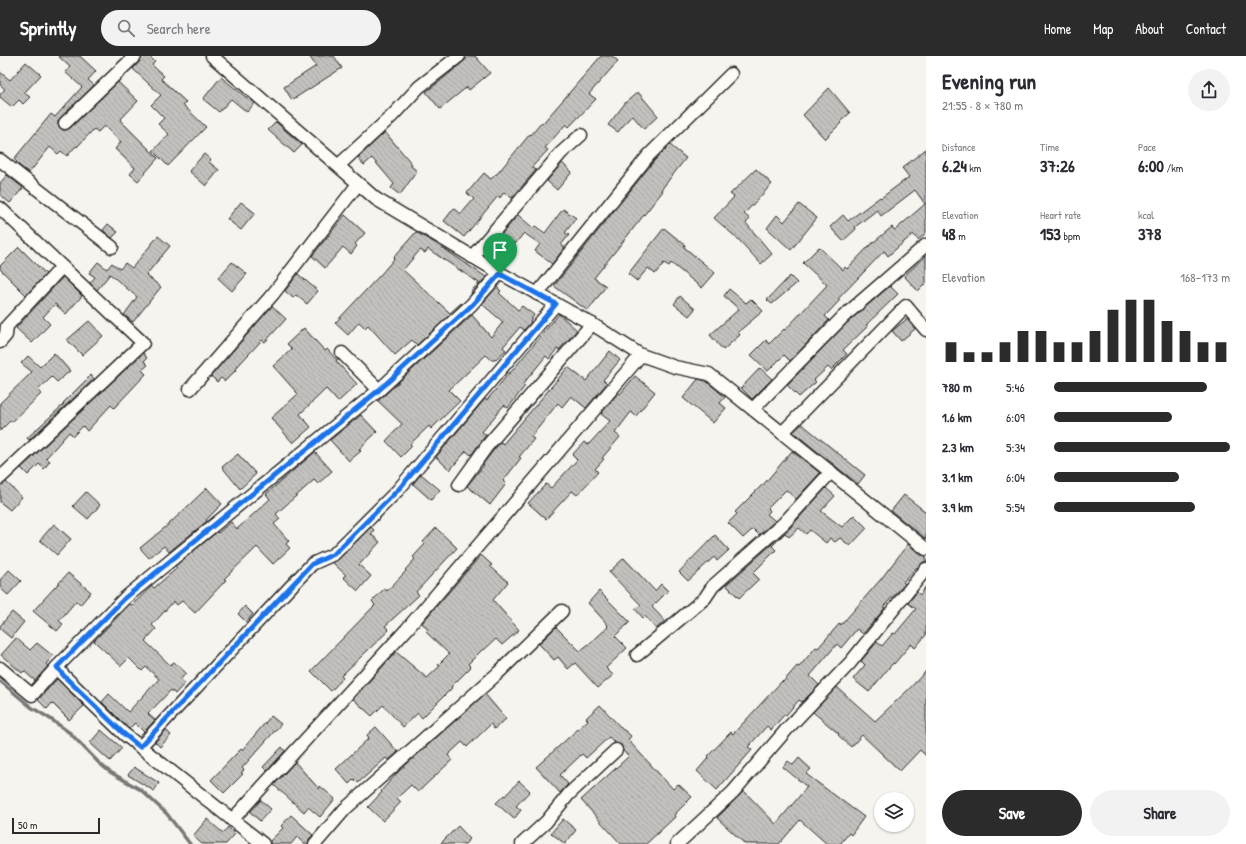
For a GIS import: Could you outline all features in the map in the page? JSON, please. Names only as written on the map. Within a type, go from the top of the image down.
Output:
[{"type":"street","points":[[65,123],[135,56]]},
{"type":"street","points":[[212,56],[339,165],[376,199],[500,274],[592,324],[641,355],[675,367],[709,374],[926,549]]},
{"type":"street","points":[[339,165],[393,115],[419,87],[459,56]]},
{"type":"street","points":[[537,294],[649,155],[731,74]]},
{"type":"street","points":[[472,257],[561,153],[581,135]]},
{"type":"street","points":[[0,160],[112,247]]},
{"type":"street","points":[[190,389],[273,294],[358,184]]},
{"type":"street","points":[[0,208],[143,342],[0,478]]},
{"type":"street","points":[[753,409],[842,318],[926,245]]},
{"type":"street","points":[[0,342],[6,335],[7,326],[62,267]]},
{"type":"street","points":[[0,668],[32,695],[57,667],[125,598],[379,390],[472,305],[500,274]]},
{"type":"street","points":[[140,747],[312,564],[334,554],[398,490],[556,304]]},
{"type":"street","points":[[782,433],[906,306],[926,330]]},
{"type":"street","points":[[459,485],[487,446],[592,324]]},
{"type":"street","points":[[342,353],[379,390]]},
{"type":"street","points":[[232,820],[407,629],[641,355]]},
{"type":"street","points":[[637,655],[705,598],[714,586],[784,523],[831,472]]},
{"type":"street","points":[[677,844],[733,792],[787,729],[850,663],[926,569]]},
{"type":"street","points":[[315,844],[345,809],[497,674],[562,612]]},
{"type":"street","points":[[57,667],[64,676],[124,734],[263,844]]},
{"type":"street","points":[[522,844],[546,822],[569,794],[616,750]]},
{"type":"building","points":[[58,56],[80,56],[96,71],[88,80],[94,85],[58,121],[58,125],[63,130],[70,128],[118,82],[138,101],[120,120],[158,158],[138,181],[130,174],[135,168],[115,149],[121,142],[104,126],[98,132],[94,129],[67,156],[61,151],[58,154],[50,147],[29,173],[16,163],[17,162],[14,159],[51,114],[55,117],[82,87],[65,72],[70,67]]},
{"type":"building","points":[[142,56],[149,56],[155,62],[152,65],[164,76],[161,79],[186,102],[183,105],[206,127],[168,166],[153,151],[169,134],[158,124],[164,118],[151,105],[161,95],[133,69],[140,61]]},
{"type":"building","points":[[309,56],[334,56],[342,68],[292,100],[284,87],[316,66]]},
{"type":"building","points":[[470,56],[475,56],[490,73],[469,90],[467,87],[440,109],[426,92]]},
{"type":"building","points":[[601,56],[612,56],[618,61],[589,94],[596,99],[569,127],[566,124],[545,148],[548,150],[532,167],[536,170],[512,198],[504,192],[500,198],[498,196],[464,237],[444,221],[454,208],[461,214],[474,199],[467,193],[484,173],[491,179],[497,174],[530,134],[531,135],[542,122],[543,123]]},
{"type":"building","points":[[26,62],[41,75],[24,93],[30,97],[23,104],[19,100],[12,107],[0,97],[0,94],[5,89],[0,85],[0,72],[10,80]]},
{"type":"building","points":[[221,77],[255,103],[247,112],[231,99],[219,112],[203,99]]},
{"type":"building","points":[[829,88],[850,113],[825,139],[803,115]]},
{"type":"building","points":[[638,92],[658,116],[644,129],[632,115],[618,132],[608,125],[626,102]]},
{"type":"building","points":[[276,122],[302,145],[294,153],[268,130]]},
{"type":"building","points":[[385,132],[412,164],[411,166],[417,171],[400,195],[391,188],[394,184],[372,158],[364,165],[358,158]]},
{"type":"building","points":[[670,145],[686,158],[661,190],[663,191],[594,278],[606,286],[588,311],[554,286],[654,161]]},
{"type":"building","points":[[926,149],[926,233],[918,240],[913,234],[888,256],[884,251],[838,299],[840,300],[825,316],[829,320],[790,361],[784,355],[768,371],[751,355],[766,340],[769,344],[784,329],[785,330],[827,285],[803,263],[819,247],[843,270],[845,267],[847,269],[869,246],[892,227],[895,230],[925,204],[915,190],[881,216],[877,210],[855,227],[856,229],[843,241],[830,227],[843,215],[848,221],[909,177],[902,168]]},
{"type":"building","points":[[204,154],[211,160],[209,162],[219,170],[206,186],[189,171]]},
{"type":"building","points":[[562,163],[572,172],[557,190],[547,181]]},
{"type":"building","points":[[756,169],[772,184],[744,214],[750,219],[746,223],[772,254],[761,264],[739,240],[714,218],[734,197],[730,194]]},
{"type":"building","points":[[7,175],[23,188],[10,203],[0,195],[0,183]]},
{"type":"building","points":[[241,202],[255,213],[241,230],[227,219]]},
{"type":"building","points":[[799,204],[817,218],[791,250],[767,228],[777,215],[784,222]]},
{"type":"building","points":[[563,209],[576,218],[565,233],[569,235],[561,245],[565,247],[552,264],[535,251],[540,244],[524,233],[515,244],[514,242],[504,256],[490,248],[518,215],[533,228],[535,226],[545,233]]},
{"type":"building","points":[[345,215],[365,233],[355,244],[357,246],[351,254],[343,247],[325,268],[312,256]]},
{"type":"building","points":[[108,224],[118,232],[112,238],[103,230]]},
{"type":"building","points":[[664,228],[715,273],[702,288],[671,263],[669,266],[664,263],[655,274],[648,268],[637,281],[628,274]]},
{"type":"building","points":[[416,232],[437,244],[486,277],[471,294],[472,290],[479,283],[428,249],[425,253],[420,250],[403,270],[450,313],[461,303],[462,304],[417,345],[412,340],[395,355],[368,325],[365,328],[359,322],[348,335],[335,323],[382,273]]},
{"type":"building","points":[[158,236],[170,246],[146,275],[161,287],[133,322],[124,315],[137,297],[110,274],[97,290],[90,283],[95,277],[89,273],[98,262],[107,269],[112,263],[120,269],[125,263],[132,268]]},
{"type":"building","points":[[19,247],[46,274],[26,295],[0,269],[0,266]]},
{"type":"building","points":[[926,256],[926,283],[918,291],[904,276]]},
{"type":"building","points":[[232,262],[247,274],[232,291],[218,278]]},
{"type":"building","points":[[298,274],[318,291],[307,304],[296,295],[293,298],[285,291]]},
{"type":"building","points":[[790,276],[797,283],[772,304],[767,300]]},
{"type":"building","points":[[63,277],[82,296],[66,314],[55,304],[43,317],[50,324],[32,343],[16,328]]},
{"type":"building","points":[[890,286],[898,294],[843,350],[847,354],[831,370],[828,367],[814,380],[816,382],[799,397],[787,385],[848,322]]},
{"type":"building","points":[[497,287],[501,291],[499,293],[518,310],[522,306],[534,315],[530,321],[531,322],[524,330],[520,327],[503,347],[506,350],[495,360],[492,360],[486,355],[449,390],[460,401],[431,429],[429,426],[410,444],[412,446],[401,457],[386,441],[402,424],[378,401],[472,315],[491,337],[503,322],[482,304]]},
{"type":"building","points":[[729,289],[746,303],[751,299],[763,311],[738,332],[740,335],[723,350],[710,335],[739,309],[724,296]]},
{"type":"building","points":[[680,296],[695,309],[689,316],[674,304]]},
{"type":"building","points":[[272,306],[286,319],[265,342],[262,340],[225,381],[221,378],[217,382],[211,376]]},
{"type":"building","points":[[559,314],[577,330],[549,359],[546,356],[523,384],[525,386],[508,408],[504,405],[482,432],[486,435],[471,455],[466,451],[450,470],[436,457],[485,399],[487,400]]},
{"type":"building","points":[[907,319],[915,329],[901,341],[892,331]]},
{"type":"building","points":[[89,321],[103,336],[82,355],[67,340]]},
{"type":"building","points":[[304,328],[325,351],[327,349],[357,384],[338,402],[326,389],[300,414],[311,427],[293,443],[271,418],[298,394],[273,366],[292,349],[287,344]]},
{"type":"building","points":[[610,351],[620,360],[603,380],[607,383],[586,408],[571,396],[562,407],[558,403],[531,437],[534,439],[519,457],[521,458],[503,481],[506,484],[490,505],[467,486],[493,451],[501,442],[503,444],[568,367],[586,381]]},
{"type":"building","points":[[54,353],[70,371],[57,382],[52,377],[38,390],[41,394],[12,422],[10,421],[0,431],[0,403],[32,372],[21,363],[28,356],[40,367]]},
{"type":"building","points":[[143,353],[147,358],[144,361],[148,365],[142,370],[146,374],[114,408],[111,405],[87,431],[83,426],[73,436],[69,432],[46,458],[50,461],[44,469],[39,464],[28,475],[21,468]]},
{"type":"building","points":[[760,368],[772,379],[752,399],[741,388]]},
{"type":"building","points":[[91,375],[94,379],[29,440],[27,438],[64,404],[63,403]]},
{"type":"building","points":[[635,376],[655,392],[636,416],[631,412],[615,433],[620,437],[602,458],[604,459],[595,469],[598,472],[577,495],[572,491],[546,519],[528,503],[546,484],[551,488],[577,460],[572,455],[584,442],[588,445],[610,421],[601,414],[618,393],[620,394]]},
{"type":"building","points":[[698,379],[706,381],[725,397],[720,403],[726,408],[713,423],[683,398]]},
{"type":"building","points":[[361,415],[377,432],[359,449],[361,451],[349,461],[330,440]]},
{"type":"building","points":[[802,424],[865,475],[858,484],[793,432]]},
{"type":"building","points":[[792,451],[820,473],[796,499],[786,490],[768,508],[770,511],[767,514],[775,521],[759,535],[753,529],[743,538],[728,523],[737,514],[735,512],[763,485]]},
{"type":"building","points":[[315,452],[332,471],[318,484],[314,480],[276,514],[280,519],[274,524],[289,541],[286,544],[290,548],[273,564],[257,547],[224,579],[226,580],[195,613],[182,601],[177,605],[174,601],[152,625],[156,629],[145,641],[170,665],[174,662],[186,673],[181,679],[185,683],[175,694],[171,690],[148,714],[155,720],[144,732],[135,723],[129,729],[102,702],[109,694],[128,712],[159,679],[146,667],[142,671],[129,658],[121,666],[94,641],[130,604],[132,605],[152,586],[154,588],[177,568],[175,566],[217,532],[218,533],[231,522],[237,529],[270,499],[266,494]]},
{"type":"building","points":[[238,454],[256,474],[240,489],[222,467]]},
{"type":"building","points":[[421,474],[440,490],[431,500],[413,484]]},
{"type":"building","points":[[6,482],[22,497],[10,510],[0,502],[0,485]]},
{"type":"building","points":[[207,488],[222,504],[206,520],[207,521],[169,552],[164,546],[149,558],[140,548],[168,525]]},
{"type":"building","points":[[826,488],[835,496],[821,511],[842,527],[854,515],[867,528],[850,546],[840,538],[835,542],[830,538],[826,543],[810,530],[806,534],[799,528],[789,537],[785,533],[772,546],[776,550],[753,573],[759,579],[739,598],[726,585],[789,529]]},
{"type":"building","points":[[86,492],[100,505],[88,519],[73,506]]},
{"type":"building","points":[[904,495],[926,512],[926,539],[891,511]]},
{"type":"building","points":[[54,524],[71,539],[57,555],[40,540]]},
{"type":"building","points":[[371,527],[374,530],[371,534],[380,542],[359,565],[371,576],[358,591],[343,577],[346,575],[333,563],[339,559]]},
{"type":"building","points":[[436,528],[457,548],[416,592],[419,595],[385,626],[389,630],[341,676],[343,678],[331,691],[311,671],[375,605],[372,601],[385,588],[387,591],[406,571],[405,570],[415,559],[413,557],[425,544],[423,542]]},
{"type":"building","points":[[715,535],[729,550],[717,561],[714,557],[688,581],[679,572]]},
{"type":"building","points":[[908,544],[921,555],[926,556],[926,562],[923,562],[918,568],[917,567],[903,582],[905,584],[883,607],[885,608],[863,634],[857,629],[841,648],[837,644],[810,676],[819,685],[802,702],[799,700],[771,730],[767,726],[748,747],[752,750],[717,790],[697,771],[709,757],[708,756],[731,732],[733,734],[782,681],[783,682],[797,666],[799,667],[816,647],[818,648],[840,623],[841,625],[881,579]]},
{"type":"building","points":[[481,555],[492,565],[490,566],[508,582],[493,600],[519,630],[502,645],[496,639],[484,650],[483,649],[468,664],[471,667],[422,718],[418,713],[403,727],[383,705],[372,716],[353,699],[396,652],[427,678],[440,666],[438,665],[449,654],[426,632],[428,630],[422,623]]},
{"type":"building","points":[[624,558],[655,591],[661,584],[668,591],[652,607],[665,621],[656,629],[645,616],[643,618],[635,609],[641,605],[609,572]]},
{"type":"building","points":[[9,570],[21,581],[8,595],[0,588],[0,580]]},
{"type":"building","points":[[68,573],[91,592],[80,605],[76,601],[59,621],[63,624],[57,631],[33,611]]},
{"type":"building","points":[[926,586],[926,635],[915,648],[911,644],[869,692],[853,679],[865,665],[861,661],[877,642],[882,646],[893,633],[895,634],[916,609],[908,603],[917,592],[920,595]]},
{"type":"building","points":[[599,591],[630,622],[615,636],[627,648],[606,668],[613,675],[598,688],[575,663],[568,669],[558,657],[554,660],[539,644],[556,627],[580,651],[596,638],[608,627],[608,625],[588,603]]},
{"type":"building","points":[[245,606],[253,614],[246,622],[238,614]]},
{"type":"building","points":[[12,612],[24,622],[11,638],[0,629],[0,626]]},
{"type":"building","points":[[16,638],[30,650],[37,643],[53,656],[46,664],[48,666],[35,681],[24,671],[22,673],[1,655]]},
{"type":"building","points":[[926,671],[926,756],[920,750],[900,771],[862,735],[851,747],[838,735],[839,734],[813,712],[837,687],[875,721]]},
{"type":"building","points":[[57,679],[84,706],[69,720],[52,703],[47,709],[38,700]]},
{"type":"building","points":[[485,694],[506,719],[494,729],[491,724],[467,747],[462,742],[448,755],[452,760],[418,792],[411,785],[397,798],[401,802],[383,821],[368,807],[399,771]]},
{"type":"building","points":[[600,705],[623,730],[631,736],[628,740],[673,789],[678,784],[692,797],[674,815],[675,817],[646,844],[621,844],[581,800],[629,756],[623,751],[621,745],[615,743],[609,737],[586,758],[582,754],[560,775],[568,784],[560,793],[536,767],[588,720],[586,718]]},
{"type":"building","points":[[271,716],[281,724],[242,768],[244,770],[241,773],[243,774],[224,793],[211,780],[241,749],[242,750]]},
{"type":"building","points":[[376,727],[398,752],[389,760],[386,758],[358,783],[354,779],[349,784],[336,769],[369,738],[367,735]]},
{"type":"building","points":[[101,730],[122,748],[110,761],[90,743]]},
{"type":"building","points":[[166,730],[171,735],[160,747],[155,742]]},
{"type":"building","points":[[282,747],[285,751],[267,771],[263,767]]},
{"type":"building","points":[[799,758],[811,769],[806,774],[864,817],[851,835],[849,833],[840,844],[827,844],[800,820],[779,844],[745,844],[717,818],[744,791],[776,824],[807,787],[783,767],[788,761],[793,765]]},
{"type":"building","points":[[295,762],[319,789],[320,786],[335,799],[320,817],[308,807],[304,812],[274,785]]},
{"type":"building","points":[[134,767],[159,783],[154,791],[128,775]]},
{"type":"building","points":[[519,781],[530,791],[516,806],[521,810],[514,819],[496,803]]},
{"type":"building","points":[[261,800],[271,809],[260,821],[250,812]]},
{"type":"building","points":[[291,815],[313,835],[309,839],[308,844],[304,844],[297,837],[291,844],[270,844],[270,841],[283,828],[281,826]]},
{"type":"building","points":[[207,819],[223,833],[228,827],[235,834],[226,844],[202,844],[193,836]]},
{"type":"building","points":[[563,819],[576,830],[565,844],[551,833]]},
{"type":"building","points":[[458,826],[470,839],[465,844],[440,844]]},
{"type":"waterway","points":[[0,681],[31,707],[70,733],[100,764],[110,772],[141,790],[167,814],[190,844]]},
{"type":"route","points":[[500,274],[556,304],[398,490],[334,554],[312,564],[140,747],[124,734],[64,676],[57,667],[125,598],[379,390],[472,305],[500,274]]}]
